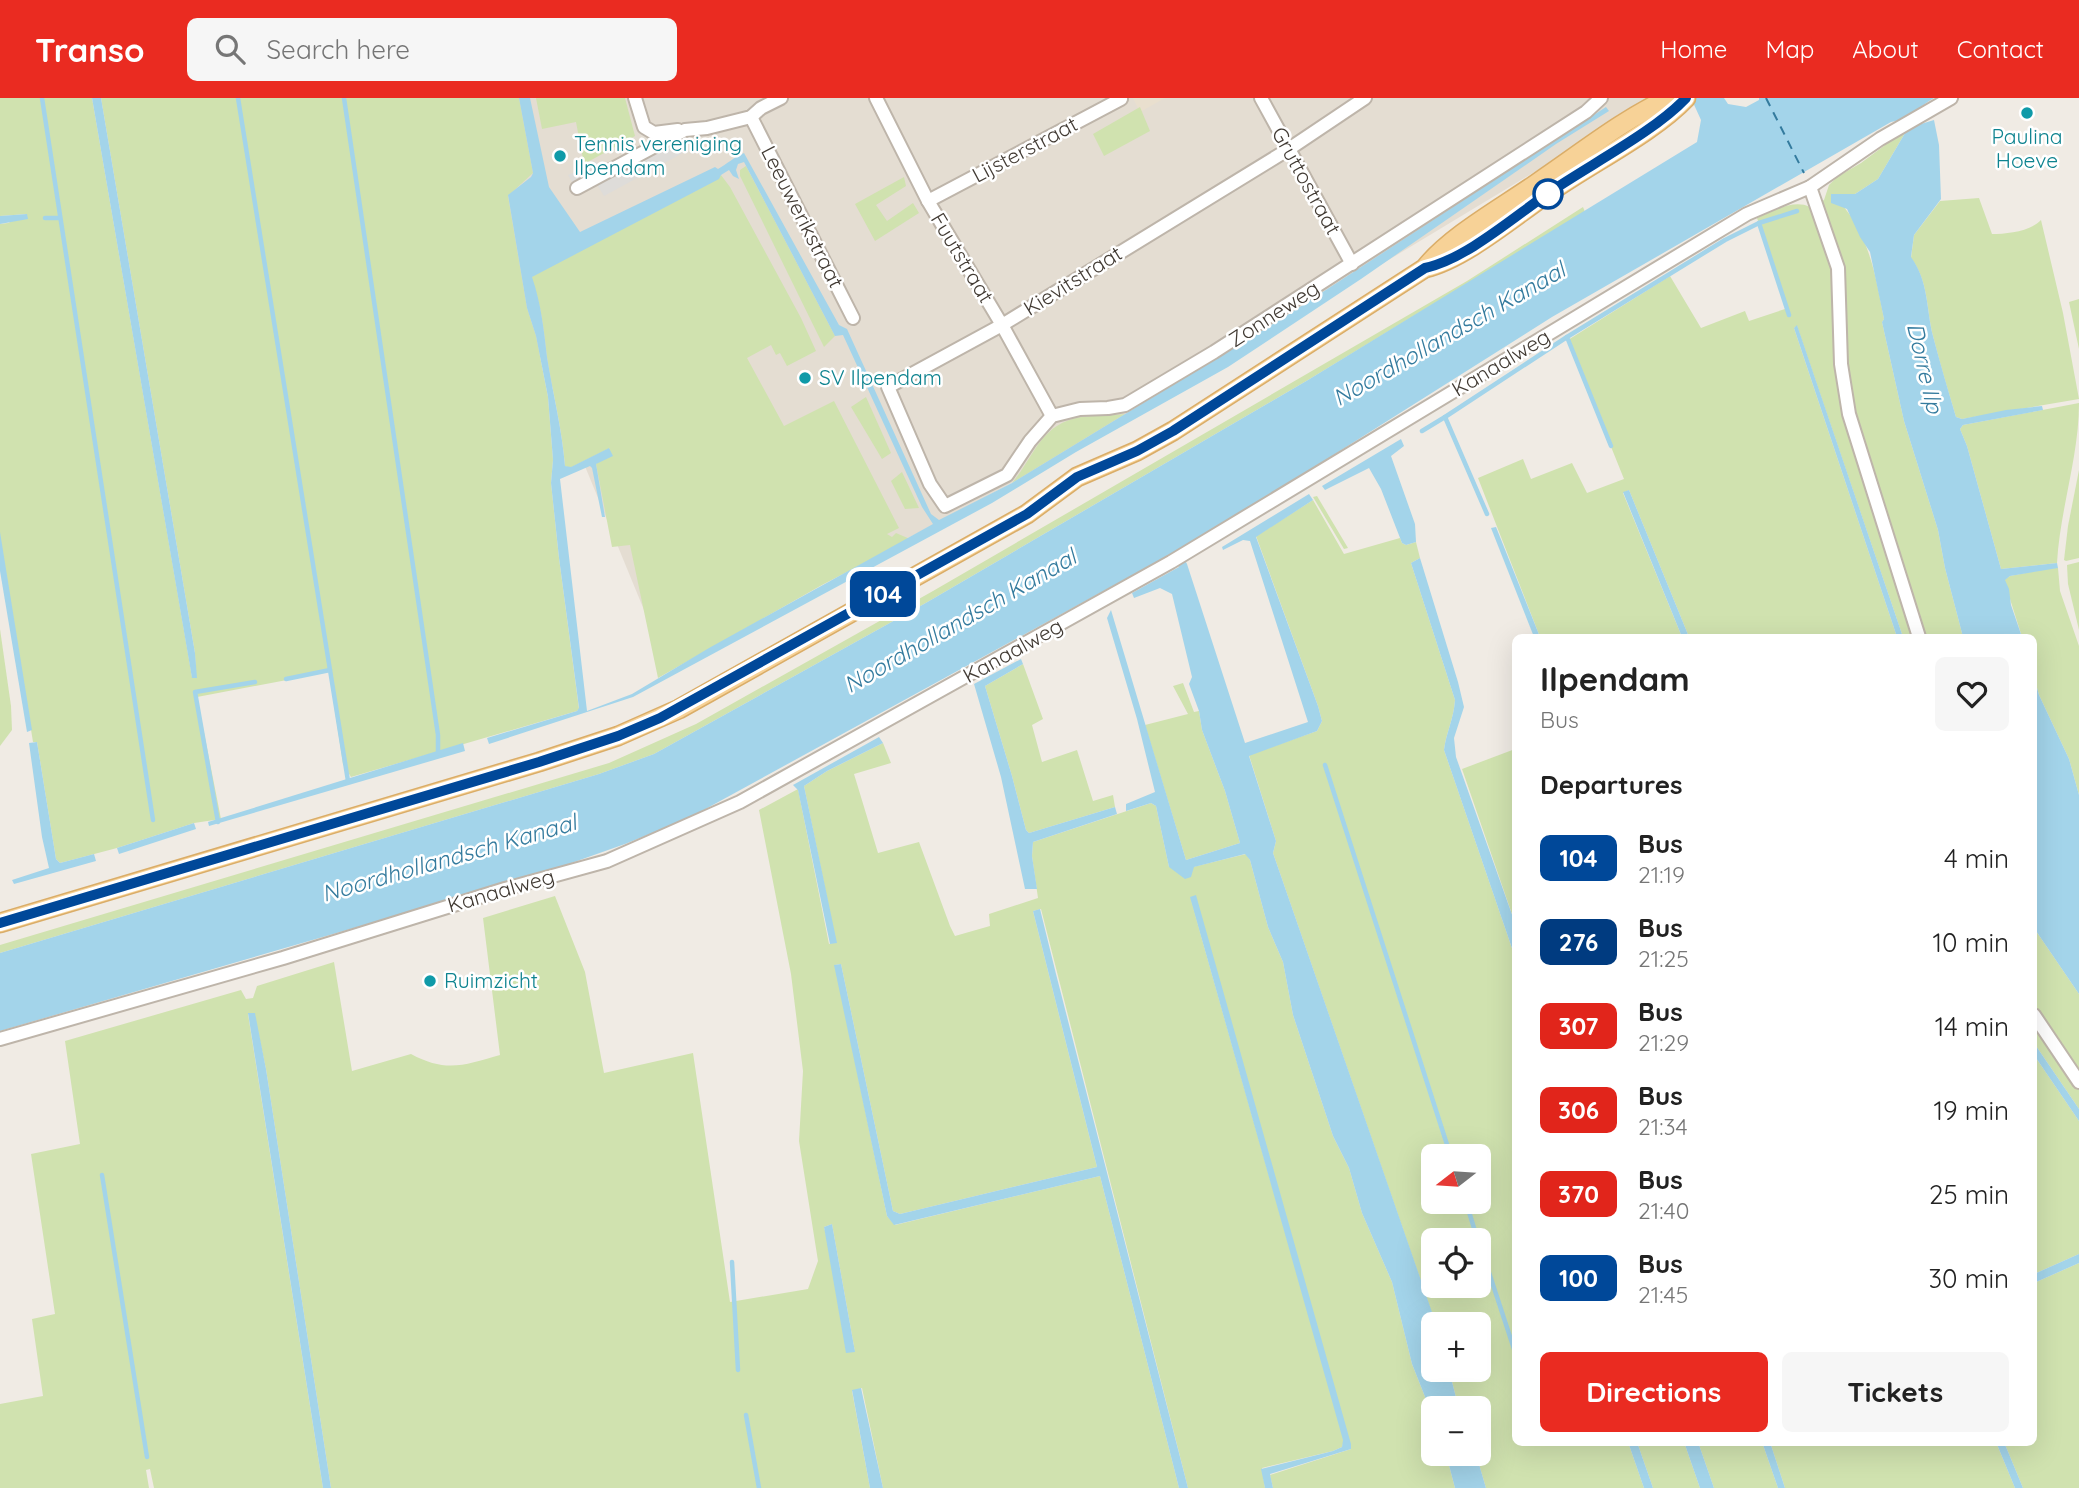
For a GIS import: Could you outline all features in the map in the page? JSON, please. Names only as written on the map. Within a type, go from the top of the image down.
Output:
[{"type":"main road","points":[[0,923],[539,762],[618,736],[660,718],[1015,520],[1077,477],[1164,436],[1425,268],[1442,264],[1475,243],[1655,123],[1664,101]]},
{"type":"street","points":[[635,98],[644,127],[654,133],[707,128],[751,117],[761,108],[781,98]]},
{"type":"street","name":"Fuutstraat","points":[[876,98],[928,201],[1052,416]]},
{"type":"street","name":"Gruttostraat","points":[[1261,98],[1352,264]]},
{"type":"street","name":"Kievitstraat","points":[[1052,416],[1030,441],[1007,475],[945,506],[930,484],[888,387],[1002,326],[1289,149],[1365,98]]},
{"type":"street","name":"Zonneweg","points":[[1052,416],[1080,409],[1125,405],[1352,264],[1586,113],[1601,98]]},
{"type":"street","name":"Kanaalweg","points":[[0,1039],[607,861],[740,802],[1171,562],[1747,214],[1810,187],[1880,139],[1951,98]]},
{"type":"street","name":"Lijsterstraat","points":[[928,201],[1121,99]]},
{"type":"street","name":"Leeuwerikstraat","points":[[751,117],[853,318]]},
{"type":"street","points":[[577,188],[685,130]]},
{"type":"street","points":[[1810,187],[1838,268],[1841,364],[1849,414],[1918,634]]},
{"type":"street","points":[[2037,1019],[2079,1082]]},
{"type":"shaded area","points":[[473,98],[1657,98],[1072,451],[667,666],[474,196]]},
{"type":"shaded area","points":[[1133,98],[1165,98],[1140,112]]},
{"type":"shaded area","points":[[679,145],[683,153],[604,196],[596,183],[578,192],[568,175],[596,161],[602,169]]},
{"type":"green space","points":[[0,98],[92,98],[192,677],[196,678],[195,653],[101,98],[519,98],[533,173],[508,196],[527,308],[536,336],[548,397],[553,460],[551,483],[579,709],[577,711],[351,777],[343,764],[329,672],[197,697],[221,819],[194,823],[60,863],[56,859],[37,742],[33,742],[0,537],[0,224],[27,214],[0,216]]},
{"type":"green space","points":[[536,98],[625,98],[635,136],[584,164],[576,122],[542,129]]},
{"type":"green space","points":[[1140,107],[1150,131],[1104,156],[1093,134]]},
{"type":"green space","points":[[1908,128],[1878,179],[1855,194],[1832,194],[1854,221],[1873,268],[1904,421],[1938,530],[1962,634],[1902,634],[1797,326],[1794,328],[1896,634],[1688,634],[1629,490],[1623,493],[1681,634],[1539,634],[1478,478],[1523,459],[1531,479],[1572,463],[1587,493],[1624,479],[1568,340],[1670,276],[1701,328],[1745,311],[1749,321],[1788,308],[1757,218],[1784,207],[1797,204],[1810,207],[1824,200],[1829,185],[1837,177],[1861,163]]},
{"type":"green space","points":[[746,166],[835,336],[824,347],[740,176],[740,170]]},
{"type":"green space","points":[[721,175],[801,318],[816,351],[787,366],[780,353],[776,355],[771,345],[747,358],[784,426],[834,401],[899,528],[887,534],[892,537],[896,533],[910,539],[822,585],[658,678],[630,545],[612,547],[596,464],[610,448],[570,468],[565,466],[542,317],[531,277]]},
{"type":"green space","points":[[904,177],[906,186],[876,205],[887,221],[913,203],[919,213],[875,241],[855,204]]},
{"type":"green space","points":[[1979,198],[1992,234],[2025,229],[2041,220],[2063,313],[2079,399],[1962,419],[1956,417],[1933,336],[1924,286],[1911,258],[1914,235],[1940,201]]},
{"type":"green space","points":[[1583,207],[1585,212],[1308,380],[924,604],[654,754],[599,774],[0,953],[0,945],[609,763],[696,724],[933,591],[1467,281]]},
{"type":"green space","points":[[2079,299],[2079,349],[2069,302]]},
{"type":"green space","points":[[866,397],[891,453],[882,459],[851,407]]},
{"type":"green space","points":[[2079,403],[2076,443],[2057,563],[2001,569],[1960,429],[1963,425]]},
{"type":"green space","points":[[1125,414],[1012,483],[1040,442],[1056,426],[1081,417]]},
{"type":"green space","points":[[2079,470],[2079,558],[2066,561],[2068,526]]},
{"type":"green space","points":[[902,472],[919,508],[905,509],[891,481]]},
{"type":"green space","points":[[1317,496],[1348,548],[1344,549],[1313,497]]},
{"type":"green space","points":[[1313,500],[1344,554],[1400,538],[1406,545],[1416,542],[1420,558],[1411,563],[1455,700],[1444,750],[1512,948],[1512,1446],[1629,1446],[1644,1488],[1486,1488],[1480,1466],[1491,1466],[1491,1396],[1456,1396],[1452,1382],[1491,1382],[1491,1312],[1432,1312],[1427,1298],[1491,1298],[1491,1228],[1421,1228],[1421,1282],[1273,853],[1276,841],[1249,755],[1317,731],[1322,721],[1256,536]]},
{"type":"green space","points":[[2079,562],[2079,630],[2068,584],[2067,565]]},
{"type":"green space","points":[[2058,568],[2060,591],[2079,646],[2079,795],[2069,759],[2037,688],[2037,634],[2021,634],[2004,580],[2010,576]]},
{"type":"green space","points":[[0,629],[12,730],[0,746]]},
{"type":"green space","points":[[1023,664],[1043,719],[1032,725],[1042,762],[1077,750],[1093,801],[1113,795],[1115,807],[1029,833],[1026,830],[985,686]]},
{"type":"green space","points":[[1183,683],[1194,712],[1199,711],[1202,730],[1225,791],[1240,843],[1186,860],[1145,725],[1188,714],[1173,686]]},
{"type":"green space","points":[[883,743],[891,763],[854,774],[878,853],[919,842],[955,936],[990,926],[989,914],[1038,898],[1032,856],[1033,842],[1151,803],[1156,806],[1169,867],[1193,867],[1246,854],[1268,927],[1283,962],[1293,1015],[1333,1136],[1349,1168],[1362,1213],[1392,1282],[1412,1364],[1425,1396],[1421,1396],[1421,1466],[1449,1466],[1455,1488],[1273,1488],[1270,1475],[1351,1449],[1190,897],[1344,1440],[1342,1447],[1333,1451],[1262,1468],[1265,1488],[1188,1488],[1041,909],[1033,911],[1097,1167],[900,1214],[893,1211],[841,964],[835,965],[887,1216],[895,1225],[1100,1176],[1179,1488],[883,1488],[862,1388],[852,1391],[870,1488],[331,1488],[266,1069],[254,1013],[248,1014],[323,1488],[154,1488],[150,1469],[146,1470],[149,1488],[0,1488],[0,1404],[43,1396],[32,1319],[55,1314],[31,1154],[80,1144],[65,1041],[241,990],[246,999],[253,998],[257,986],[334,962],[352,1071],[411,1054],[435,1064],[445,1065],[466,1064],[500,1055],[483,918],[555,896],[585,972],[604,1073],[693,1053],[730,1302],[808,1289],[818,1261],[799,1141],[803,1071],[791,974],[759,810],[798,789],[829,944],[836,942],[804,786],[827,771]],"holes":[[[832,1224],[855,1352],[824,1227]]]},
{"type":"green space","points":[[1512,750],[1512,914],[1462,769]]},
{"type":"green space","points":[[2037,932],[2079,994],[2079,1109],[2037,1047]]},
{"type":"green space","points":[[2037,1059],[2079,1121],[2079,1254],[2037,1273]]},
{"type":"green space","points":[[2079,1263],[2079,1488],[2023,1488],[2006,1446],[2037,1446],[2037,1282]]},
{"type":"green space","points":[[1638,1446],[1685,1446],[1700,1488],[1653,1488]]},
{"type":"green space","points":[[1699,1446],[1763,1446],[1778,1488],[1714,1488]]},
{"type":"green space","points":[[1771,1446],[1998,1446],[2015,1488],[1785,1488]]},
{"type":"water","points":[[92,98],[101,98],[195,653],[197,678],[192,678]]},
{"type":"water","points":[[519,98],[530,98],[549,187],[580,232],[715,167],[718,169],[744,153],[839,325],[847,329],[931,514],[939,520],[1012,483],[1286,316],[1606,107],[1609,111],[1556,144],[1228,367],[1076,452],[992,503],[633,697],[489,744],[487,738],[577,711],[579,708],[551,483],[553,460],[548,397],[536,336],[527,308],[508,195],[533,173]],"holes":[[[744,162],[835,336],[843,335],[922,507],[933,524],[709,648],[632,694],[587,711],[560,479],[590,466],[602,517],[605,517],[596,464],[613,456],[609,448],[571,467],[565,466],[542,317],[532,277],[719,179],[729,170],[739,179],[736,170],[738,164]]]},
{"type":"water","name":"Noordhollandsch Kanaal","points":[[1691,98],[1724,98],[1728,104],[1746,107],[1759,98],[1934,98],[1552,317],[1259,502],[1179,549],[1187,564],[1245,743],[1308,722],[1250,541],[1243,540],[1223,550],[1222,547],[1309,494],[1313,500],[1256,537],[1322,721],[1317,731],[1249,756],[1276,841],[1273,853],[1421,1282],[1421,1298],[1427,1298],[1432,1312],[1421,1312],[1421,1382],[1452,1382],[1456,1396],[1425,1396],[1412,1364],[1392,1282],[1362,1213],[1349,1168],[1333,1136],[1293,1015],[1283,962],[1268,927],[1250,860],[1245,854],[1194,867],[1191,877],[1185,879],[1169,867],[1156,806],[1151,803],[1126,811],[1126,804],[1155,792],[1107,618],[1111,610],[1186,860],[1240,843],[1189,684],[1192,677],[1172,594],[1160,588],[1134,598],[1132,593],[1179,567],[1171,554],[689,818],[546,872],[0,1031],[0,953],[599,774],[654,754],[924,604],[1308,380],[1697,142],[1701,120]]},
{"type":"water","name":"Dorre Ilp","points":[[1934,120],[1939,145],[1941,199],[1914,235],[1911,257],[1924,286],[1933,336],[1956,417],[1962,419],[2042,406],[2043,410],[1963,425],[1960,429],[2001,569],[2057,563],[2058,568],[2010,576],[2005,580],[2021,634],[1962,634],[1938,530],[1904,421],[1870,252],[1847,209],[1831,203],[1831,194],[1855,194],[1878,179],[1908,128]]},
{"type":"water","points":[[27,214],[28,219],[0,224],[0,216]]},
{"type":"water","points":[[1797,325],[1902,634],[1896,634],[1794,328]]},
{"type":"water","points":[[1401,439],[1404,446],[1391,456],[1415,524],[1416,542],[1406,545],[1402,543],[1381,489],[1369,468],[1325,490],[1322,486]]},
{"type":"water","points":[[1629,490],[1688,634],[1681,634],[1623,492]]},
{"type":"water","points":[[1496,527],[1539,634],[1533,634],[1491,528]]},
{"type":"water","points":[[0,532],[32,730],[27,732],[0,571]]},
{"type":"water","points":[[1420,558],[1458,682],[1464,707],[1454,738],[1456,757],[1512,915],[1512,948],[1444,750],[1455,700],[1411,563]]},
{"type":"water","points":[[1021,659],[1023,664],[985,686],[1026,830],[1029,833],[1115,807],[1117,814],[1033,842],[1032,856],[1037,889],[1025,889],[1001,777],[974,684]]},
{"type":"water","points":[[2037,688],[2069,759],[2079,795],[2079,994],[2037,932]]},
{"type":"water","points":[[879,737],[883,743],[827,771],[804,786],[837,943],[830,944],[798,790],[793,785]]},
{"type":"water","points":[[37,742],[56,859],[60,863],[94,854],[96,861],[14,884],[12,880],[49,868],[29,743]]},
{"type":"water","points":[[463,743],[465,751],[209,826],[208,822]]},
{"type":"water","points":[[194,823],[196,829],[119,854],[117,848]]},
{"type":"water","points":[[1196,895],[1351,1444],[1351,1449],[1270,1474],[1273,1488],[1265,1488],[1261,1469],[1333,1451],[1342,1447],[1343,1440],[1190,897]]},
{"type":"water","points":[[1040,909],[1188,1488],[1179,1488],[1100,1176],[894,1225],[887,1216],[834,965],[841,964],[893,1211],[900,1214],[1097,1167],[1033,911]]},
{"type":"water","points":[[248,1013],[255,1013],[266,1069],[331,1488],[323,1488]]},
{"type":"water","points":[[2037,1047],[2079,1109],[2079,1121],[2037,1059]]},
{"type":"water","points":[[832,1224],[855,1352],[846,1353],[824,1227]]},
{"type":"water","points":[[2079,1254],[2079,1263],[2037,1282],[2037,1273]]},
{"type":"water","points":[[861,1388],[883,1488],[870,1488],[852,1390]]},
{"type":"water","points":[[1629,1446],[1638,1446],[1653,1488],[1644,1488]]},
{"type":"water","points":[[1685,1446],[1699,1446],[1714,1488],[1700,1488]]},
{"type":"water","points":[[1763,1446],[1771,1446],[1785,1488],[1778,1488]]},
{"type":"water","points":[[1998,1446],[2006,1446],[2023,1488],[2015,1488]]},
{"type":"water","points":[[1449,1466],[1480,1466],[1486,1488],[1455,1488]]},
{"type":"waterway","points":[[42,98],[153,820]]},
{"type":"waterway","points":[[238,98],[330,670],[286,679]]},
{"type":"waterway","points":[[344,98],[438,735],[438,753]]},
{"type":"waterway","points":[[1789,315],[1759,223],[1797,211]]},
{"type":"waterway","points":[[45,218],[59,218]]},
{"type":"waterway","points":[[1611,446],[1567,337],[1725,240],[1759,223]]},
{"type":"waterway","points":[[1445,417],[1567,337]]},
{"type":"waterway","points":[[1422,431],[1445,417],[1487,514]]},
{"type":"waterway","points":[[330,670],[348,781]]},
{"type":"waterway","points":[[218,822],[195,692],[255,682]]},
{"type":"waterway","points":[[1325,765],[1447,1144]]},
{"type":"waterway","points":[[102,1175],[147,1457]]},
{"type":"waterway","points":[[1470,1214],[1474,1228]]},
{"type":"waterway","points":[[732,1262],[738,1370]]},
{"type":"waterway","points":[[1491,1279],[1512,1343]]},
{"type":"waterway","points":[[746,1415],[759,1488]]},
{"type":"ferry route","points":[[1766,98],[1804,173]]},
{"type":"bus line","name":"104","points":[[0,923],[539,762],[618,736],[679,709],[1027,514],[1077,477],[1137,451],[1173,431],[1425,268],[1442,264],[1497,229],[1655,123],[1686,98]]},
{"type":"place","name":"Paulina Hoeve","points":[[2027,113]]},
{"type":"place","name":"Tennis vereniging Ilpendam","points":[[560,156]]},
{"type":"place","name":"SV Ilpendam","points":[[805,378]]},
{"type":"place","name":"Ruimzicht","points":[[430,981]]}]
